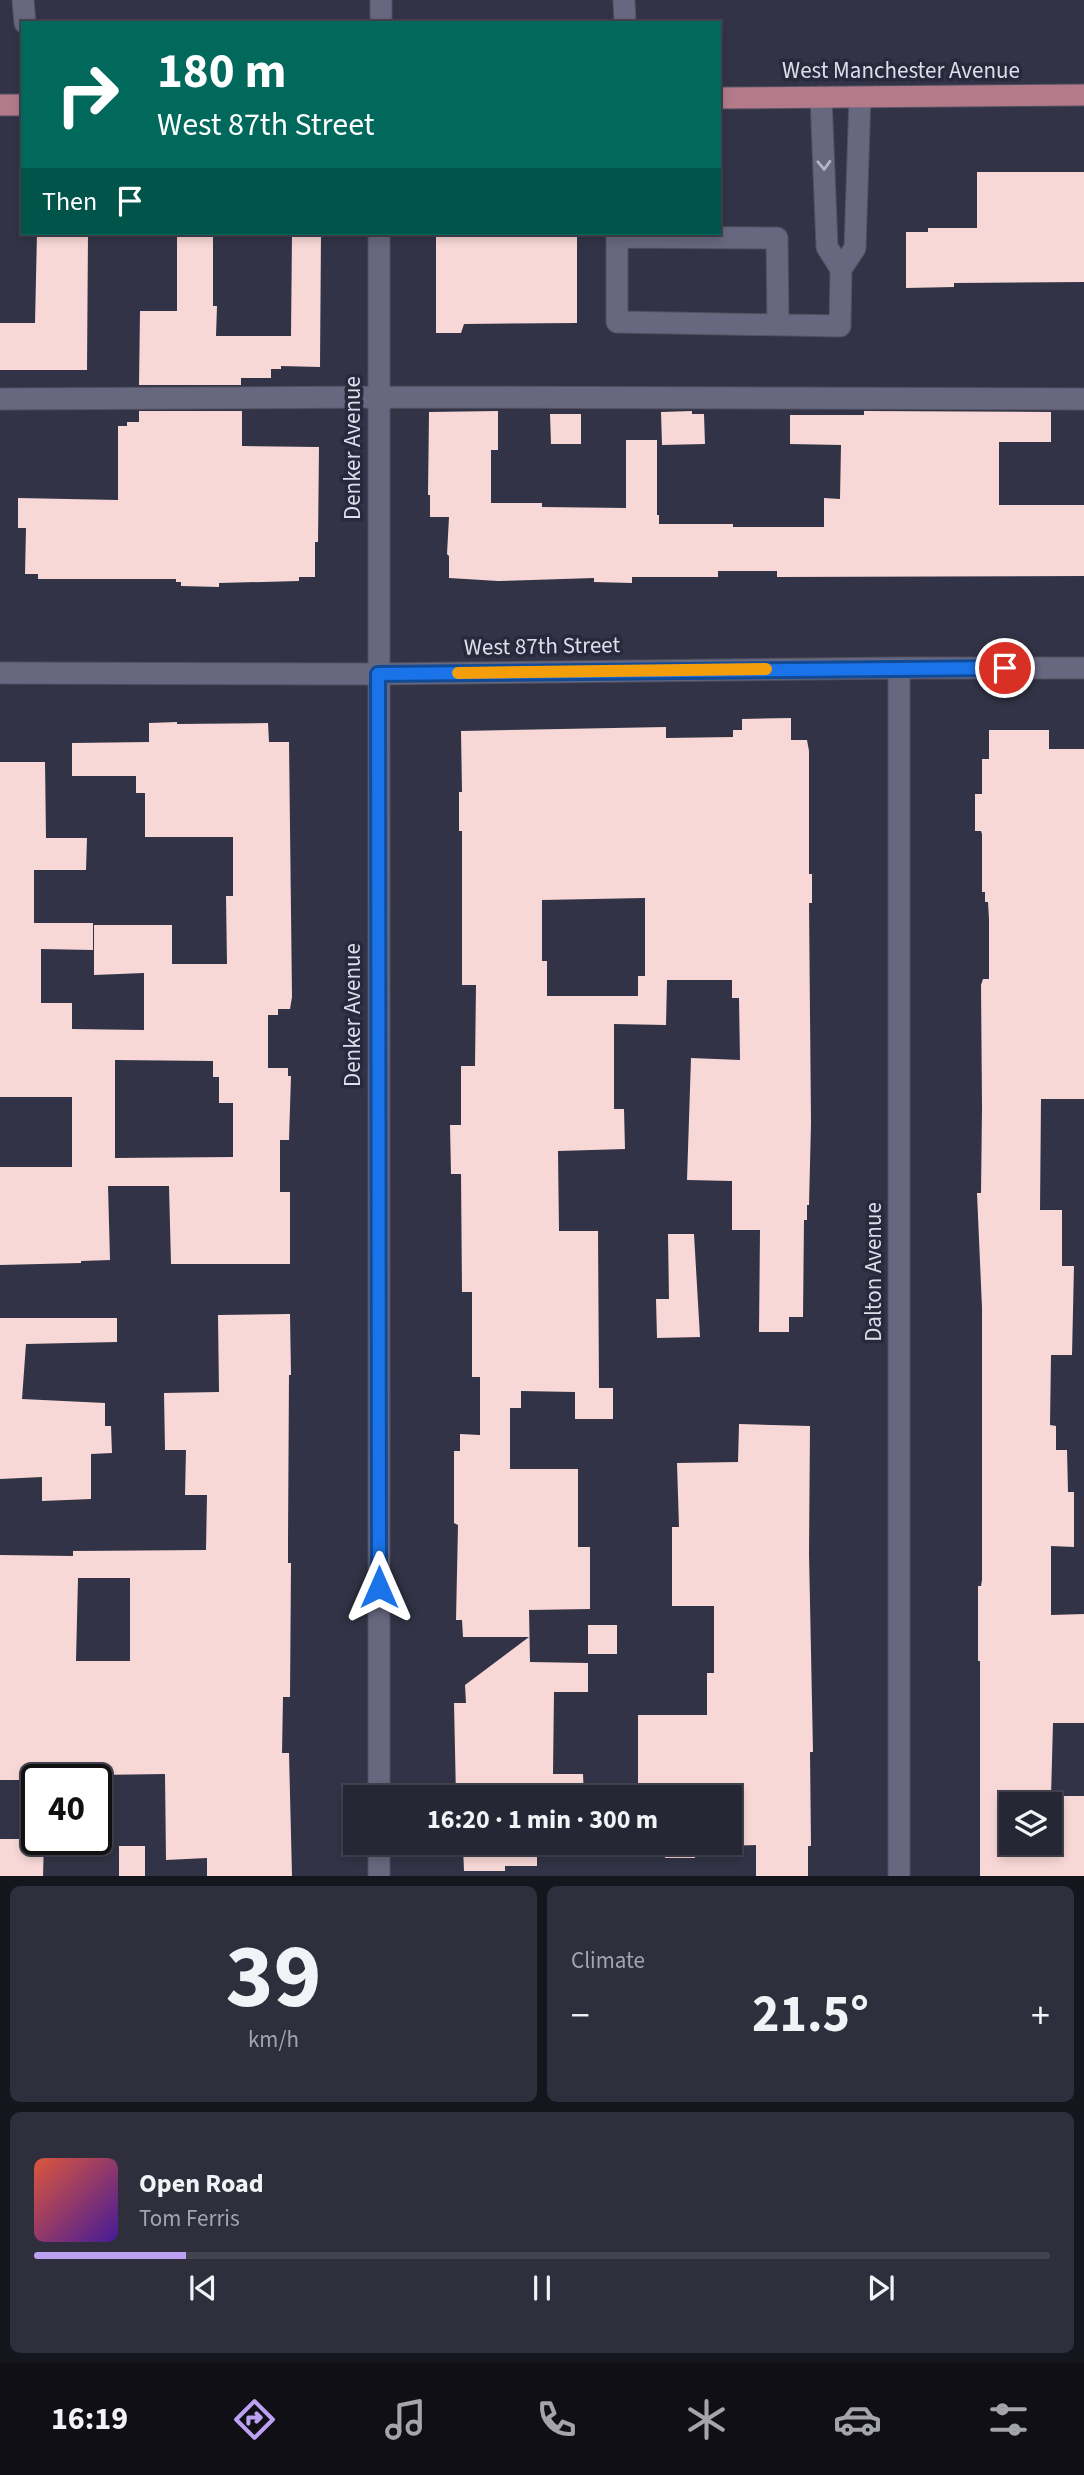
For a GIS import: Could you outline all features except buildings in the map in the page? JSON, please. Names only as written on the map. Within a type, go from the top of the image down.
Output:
[{"type":"main road","name":"West Manchester Avenue","points":[[721,98],[1084,95]]},
{"type":"main road","points":[[0,105],[21,105]]},
{"type":"street","points":[[23,0],[25,21]]},
{"type":"street","points":[[381,0],[381,21]]},
{"type":"street","points":[[624,0],[625,21]]},
{"type":"street","points":[[821,97],[827,247],[841,269]]},
{"type":"street","points":[[778,325],[777,238],[617,237],[617,322],[778,325],[840,326],[841,269],[855,248],[860,97]]},
{"type":"street","name":"Denker Avenue","points":[[379,235],[379,1785]]},
{"type":"street","points":[[0,399],[1084,399]]},
{"type":"street","name":"Dalton Avenue","points":[[899,668],[899,1876]]},
{"type":"street","name":"West 87th Street","points":[[0,673],[378,674],[1084,668]]},
{"type":"street","points":[[379,1855],[379,1876]]},
{"type":"slow traffic","points":[[458,673],[766,669]]},
{"type":"route","points":[[379,1587],[378,674],[1005,668]]}]
